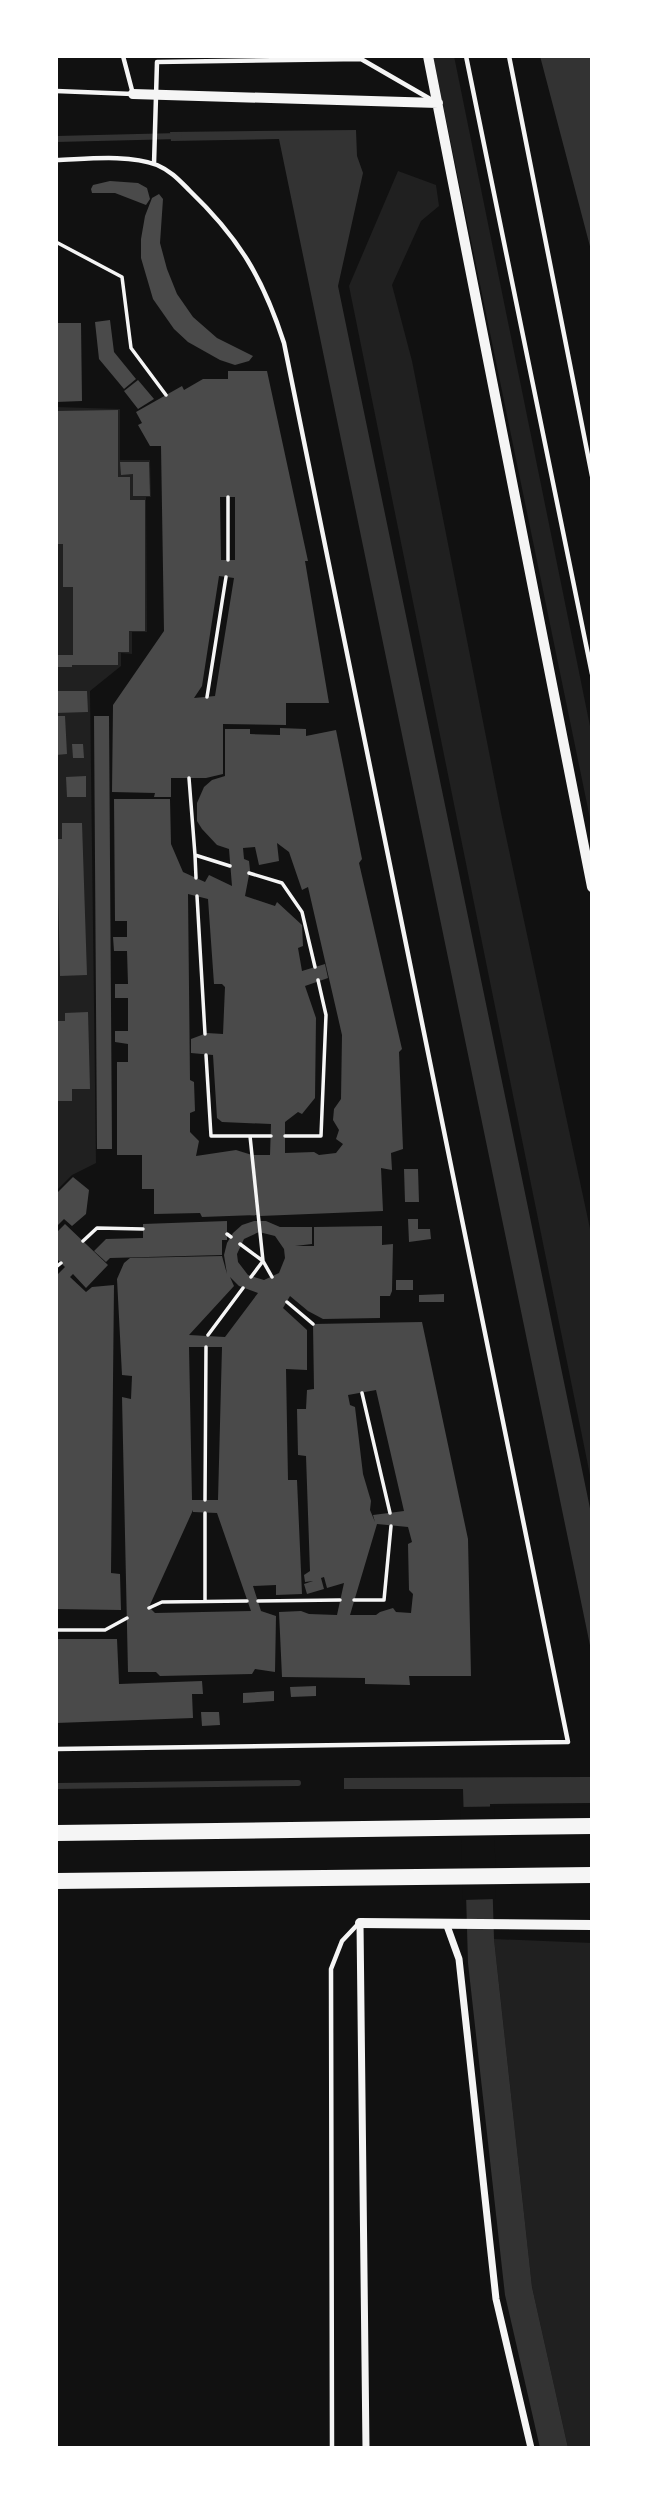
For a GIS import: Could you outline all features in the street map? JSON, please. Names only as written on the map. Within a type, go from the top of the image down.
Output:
[{"type":"highway","points":[[56,1833],[592,1826]]},
{"type":"highway","points":[[56,1881],[592,1875]]},
{"type":"street","points":[[428,56],[592,887]]},
{"type":"street","points":[[133,94],[438,103]]},
{"type":"street","points":[[366,2448],[360,1923],[592,1925]]},
{"type":"street","points":[[446,1923],[459,1959],[496,2299],[531,2448]]},
{"type":"lane","points":[[56,91],[133,94],[123,56]]},
{"type":"lane","points":[[154,164],[158,62],[164,56]]},
{"type":"lane","points":[[466,56],[592,674]]},
{"type":"lane","points":[[509,56],[592,476]]},
{"type":"lane","points":[[158,62],[361,59],[438,103]]},
{"type":"lane","points":[[56,160],[108,158],[154,164],[173,173],[206,205],[240,247],[270,299],[284,343],[568,1742],[56,1749]]},
{"type":"lane","points":[[332,2448],[331,1969],[342,1941],[360,1923]]},
{"type":"path","points":[[56,242],[122,277],[131,348],[166,395]]},
{"type":"path","points":[[228,496],[228,560]]},
{"type":"path","points":[[207,697],[226,577]]},
{"type":"path","points":[[189,778],[196,878]]},
{"type":"path","points":[[195,855],[230,866]]},
{"type":"path","points":[[249,873],[282,884],[303,912],[315,967]]},
{"type":"path","points":[[197,896],[205,1034]]},
{"type":"path","points":[[285,1136],[321,1136],[326,1015],[318,980]]},
{"type":"path","points":[[206,1055],[211,1136],[271,1136]]},
{"type":"path","points":[[250,1136],[263,1261],[272,1277]]},
{"type":"path","points":[[83,1241],[97,1228],[143,1229]]},
{"type":"path","points":[[240,1244],[263,1261]]},
{"type":"path","points":[[251,1277],[263,1261]]},
{"type":"path","points":[[56,1267],[61,1263]]},
{"type":"path","points":[[208,1335],[243,1288]]},
{"type":"path","points":[[287,1302],[313,1324]]},
{"type":"path","points":[[205,1500],[206,1347]]},
{"type":"path","points":[[362,1392],[390,1513]]},
{"type":"path","points":[[205,1513],[205,1601]]},
{"type":"path","points":[[354,1600],[384,1600],[391,1527]]},
{"type":"path","points":[[258,1601],[340,1600]]},
{"type":"path","points":[[149,1608],[163,1602],[247,1601]]},
{"type":"path","points":[[56,1630],[105,1630],[127,1618]]},
{"type":"shaded area","points":[[433,56],[454,56],[592,736],[592,828]]},
{"type":"shaded area","points":[[540,56],[592,56],[592,254]]},
{"type":"shaded area","points":[[356,130],[357,156],[363,173],[338,286],[592,1518],[592,1655],[279,139],[171,141],[170,132]]},
{"type":"shaded area","points":[[398,171],[436,185],[439,206],[421,221],[392,285],[412,361],[501,813],[592,1238],[592,1485],[349,286]]},
{"type":"shaded area","points":[[56,407],[120,409],[120,460],[150,460],[151,497],[146,497],[147,632],[132,632],[132,654],[121,653],[121,666],[90,691],[96,1163],[72,1175],[56,1191]]},
{"type":"shaded area","points":[[592,1777],[592,1803],[490,1804],[494,1939],[532,2287],[568,2448],[540,2448],[505,2295],[468,1963],[463,1789],[344,1789],[344,1778]]},
{"type":"shaded area","points":[[494,1939],[592,1943],[592,2448],[568,2448],[532,2287]]},
{"type":"pier","points":[[592,1805],[494,1807],[496,1899],[463,1900],[460,1807]]},
{"type":"building","points":[[110,181],[138,183],[147,188],[150,199],[146,205],[115,193],[92,193],[93,185]]},
{"type":"building","points":[[159,194],[163,199],[160,243],[177,294],[193,317],[217,338],[253,356],[249,361],[235,365],[220,360],[188,342],[174,329],[153,299],[141,258],[141,239],[152,198]]},
{"type":"building","points":[[110,320],[114,352],[136,379],[124,389],[99,359],[95,322]]},
{"type":"building","points":[[56,323],[81,323],[82,401],[56,402]]},
{"type":"building","points":[[228,371],[267,371],[308,561],[305,561],[329,703],[286,703],[286,725],[223,724],[223,774],[206,778],[171,778],[171,797],[154,797],[155,793],[112,792],[113,705],[164,631],[161,446],[150,446],[138,425],[142,423],[136,412],[182,386],[184,390],[203,379],[228,379]],"holes":[[[220,497],[235,497],[235,560],[221,560]],[[219,576],[234,578],[215,696],[194,698],[202,686]]]},
{"type":"building","points":[[138,380],[154,399],[138,409],[124,391]]},
{"type":"building","points":[[118,410],[118,477],[130,477],[130,500],[145,500],[145,631],[129,631],[129,652],[118,652],[118,665],[56,667],[56,655],[73,655],[73,587],[63,587],[63,544],[57,544],[56,411]]},
{"type":"building","points":[[120,462],[149,462],[150,496],[133,496],[133,474],[121,475]]},
{"type":"building","points":[[56,691],[87,691],[88,712],[56,713]]},
{"type":"building","points":[[56,716],[65,716],[67,754],[56,755]]},
{"type":"building","points":[[94,716],[109,716],[112,1149],[97,1149]]},
{"type":"building","points":[[280,728],[306,729],[306,736],[336,730],[362,859],[359,863],[402,1049],[399,1052],[403,1149],[391,1153],[392,1170],[381,1168],[383,1211],[260,1216],[253,1155],[270,1155],[271,1124],[222,1122],[217,1118],[213,1055],[191,1053],[191,1039],[207,1033],[223,1034],[225,987],[222,984],[214,984],[208,899],[188,894],[190,1080],[194,1082],[195,1111],[190,1113],[190,1132],[199,1141],[196,1156],[236,1150],[252,1155],[257,1215],[202,1217],[200,1213],[154,1214],[154,1189],[142,1189],[142,1155],[117,1155],[117,1062],[128,1062],[128,1044],[115,1042],[115,1031],[128,1031],[128,998],[115,998],[115,984],[128,984],[127,951],[114,951],[113,937],[127,937],[127,921],[115,921],[114,799],[170,799],[171,844],[183,872],[205,882],[209,875],[232,886],[229,849],[217,845],[202,829],[197,821],[197,803],[204,787],[212,780],[225,776],[225,729],[250,729],[250,734],[280,735]],"holes":[[[277,843],[289,852],[302,890],[308,887],[342,1035],[341,1099],[334,1109],[333,1120],[339,1130],[336,1139],[343,1144],[336,1153],[285,1153],[285,1122],[298,1112],[302,1114],[315,1098],[316,1018],[305,986],[328,978],[325,964],[302,971],[298,948],[303,946],[302,925],[277,902],[275,906],[245,896],[250,870],[249,861],[244,859],[243,848],[255,847],[259,865],[279,861]]]},
{"type":"building","points":[[72,744],[83,744],[84,758],[73,758]]},
{"type":"building","points":[[86,776],[86,797],[67,797],[66,777]]},
{"type":"building","points":[[62,823],[82,823],[87,975],[60,976],[57,839],[62,839]]},
{"type":"building","points":[[88,1012],[90,1089],[72,1089],[72,1101],[56,1101],[56,1021],[65,1021],[65,1013]]},
{"type":"building","points":[[404,1169],[418,1169],[419,1202],[405,1202]]},
{"type":"building","points":[[73,1177],[89,1190],[86,1214],[72,1226],[64,1219],[56,1227],[56,1194]]},
{"type":"building","points":[[408,1219],[418,1219],[418,1229],[430,1229],[431,1239],[409,1242]]},
{"type":"building","points":[[227,1221],[227,1240],[222,1240],[222,1255],[110,1258],[106,1262],[94,1251],[106,1239],[143,1238],[143,1224]]},
{"type":"building","points":[[266,1221],[280,1227],[312,1227],[312,1244],[295,1246],[314,1246],[314,1227],[382,1226],[382,1245],[393,1244],[392,1291],[390,1296],[380,1296],[380,1318],[323,1319],[290,1296],[283,1308],[307,1330],[307,1370],[286,1369],[288,1480],[297,1480],[302,1594],[276,1595],[276,1585],[253,1586],[261,1611],[276,1616],[275,1672],[255,1669],[252,1674],[160,1676],[156,1672],[128,1672],[122,1397],[131,1399],[132,1376],[122,1375],[117,1279],[124,1263],[130,1258],[222,1256],[227,1274],[224,1255],[227,1243],[242,1225]],"holes":[[[259,1232],[275,1236],[284,1249],[285,1258],[279,1273],[264,1280],[248,1275],[238,1262],[237,1254],[244,1239]],[[230,1277],[239,1286],[258,1293],[225,1337],[189,1335],[234,1286]],[[189,1347],[222,1347],[218,1500],[192,1500]],[[193,1510],[217,1513],[251,1611],[155,1613],[149,1607]]]},
{"type":"building","points":[[65,1224],[108,1265],[86,1288],[73,1274],[70,1277],[86,1292],[92,1287],[114,1285],[111,1573],[120,1574],[121,1610],[56,1609],[56,1276],[65,1267],[56,1258],[56,1233]]},
{"type":"building","points":[[396,1280],[413,1280],[413,1290],[396,1290]]},
{"type":"building","points":[[444,1294],[444,1302],[419,1302],[419,1295]]},
{"type":"building","points":[[422,1322],[468,1539],[471,1676],[409,1676],[410,1685],[365,1684],[365,1678],[282,1677],[279,1612],[301,1611],[337,1615],[344,1583],[327,1588],[324,1577],[321,1578],[324,1589],[307,1594],[304,1584],[313,1581],[305,1582],[304,1575],[310,1571],[306,1456],[298,1455],[297,1409],[306,1409],[307,1390],[314,1389],[313,1324]],"holes":[[[376,1390],[404,1511],[373,1515],[375,1522],[370,1510],[371,1501],[363,1474],[355,1407],[350,1405],[348,1395]],[[377,1524],[408,1527],[412,1542],[408,1544],[409,1590],[413,1594],[411,1613],[396,1612],[393,1608],[376,1615],[350,1615]]]},
{"type":"building","points":[[56,1639],[117,1639],[119,1684],[202,1681],[203,1694],[192,1694],[193,1718],[56,1723]]},
{"type":"building","points":[[316,1686],[316,1696],[291,1697],[290,1687]]},
{"type":"building","points":[[274,1691],[274,1701],[243,1703],[243,1693]]},
{"type":"building","points":[[201,1712],[219,1712],[220,1725],[202,1726]]},
{"type":"waterway","points":[[56,139],[179,136]]},
{"type":"waterway","points":[[56,1786],[298,1783]]}]
